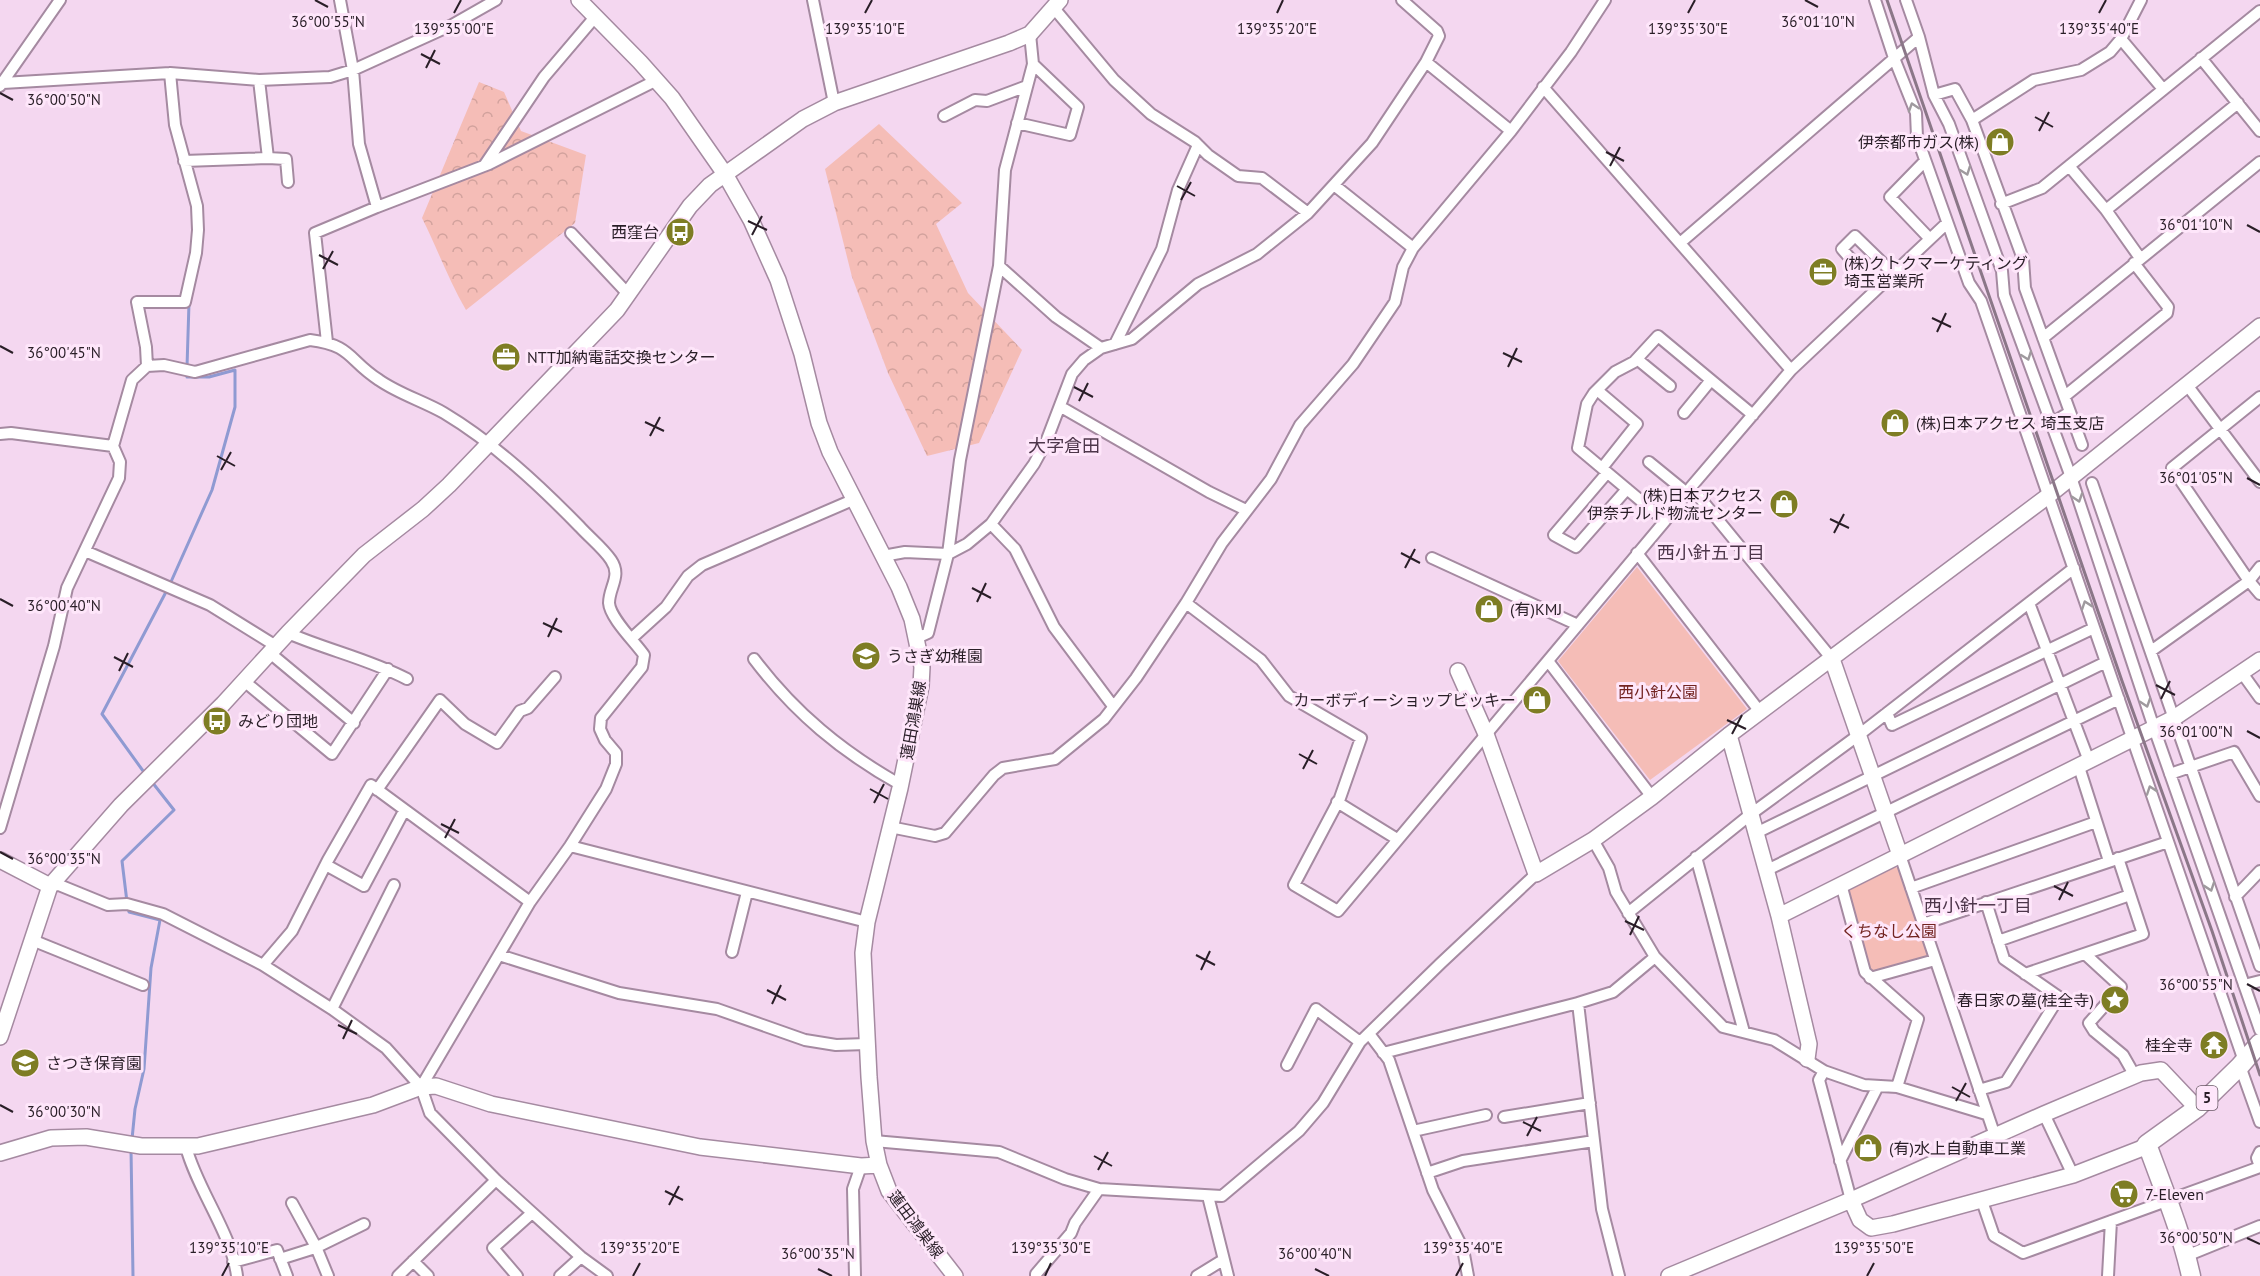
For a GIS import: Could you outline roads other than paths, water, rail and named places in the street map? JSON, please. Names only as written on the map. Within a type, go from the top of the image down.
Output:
[{"type":"main road","name":"5","points":[[2147,1144],[2197,1108],[2260,1043]]},
{"type":"main road","points":[[2147,1144],[2168,1201],[2191,1276]]},
{"type":"street","points":[[1,85],[60,0]]},
{"type":"street","points":[[340,0],[352,70],[359,144],[377,207]]},
{"type":"street","points":[[1,85],[170,74],[259,80],[330,77],[352,70],[452,25],[496,0]]},
{"type":"street","name":"蓮田鴻巣線","points":[[579,0],[657,80],[677,105],[752,220],[778,280],[802,354],[819,423],[830,452],[912,619],[922,667],[921,686],[901,785],[867,922],[863,953],[867,1044],[874,1141],[879,1165],[889,1191],[955,1276]]},
{"type":"street","points":[[813,0],[834,103]]},
{"type":"street","points":[[883,556],[905,552],[948,554],[967,544],[991,524],[1034,464],[1061,407],[1072,375],[1084,360],[1101,348],[1132,339],[1198,284],[1257,254],[1308,213],[1372,143],[1426,62],[1439,36],[1437,31],[1402,0]]},
{"type":"street","points":[[891,827],[935,836],[945,833],[994,775],[1003,768],[1055,759],[1104,719],[1136,678],[1186,603],[1222,543],[1271,479],[1300,425],[1353,364],[1395,302],[1403,267],[1413,248],[1511,131],[1571,52],[1605,0]]},
{"type":"street","points":[[1875,0],[1894,58],[1916,113],[1917,137],[1925,161],[1969,283],[1982,301],[2168,842],[2260,1122]]},
{"type":"street","points":[[1906,0],[1919,37],[1934,95],[1949,124],[2002,271],[2004,295],[2071,477],[2154,728],[2260,1030]]},
{"type":"street","points":[[1972,120],[2034,80],[2081,70],[2110,52],[2121,39],[2140,0]]},
{"type":"street","points":[[0,1037],[50,886],[121,805],[199,729],[364,555],[423,509],[489,446],[602,326],[629,295],[704,189],[804,119],[834,103],[1030,34],[1057,4],[1114,80],[1151,114],[1198,145],[1238,176],[1262,178],[1308,213]]},
{"type":"street","points":[[2001,204],[2042,188],[2260,11]]},
{"type":"street","points":[[483,166],[544,77],[595,17]]},
{"type":"street","points":[[917,638],[928,633],[948,554],[960,460],[999,266],[1005,170],[1033,64],[1030,34]]},
{"type":"street","points":[[1680,243],[1919,37]]},
{"type":"street","points":[[2121,39],[2163,89]]},
{"type":"street","points":[[2201,58],[2260,131]]},
{"type":"street","points":[[1426,62],[1511,131]]},
{"type":"street","points":[[1017,123],[1070,135],[1078,107],[1033,64]]},
{"type":"street","points":[[147,366],[146,347],[137,302],[185,302],[196,253],[198,230],[197,206],[175,125],[170,74]]},
{"type":"street","points":[[259,80],[268,158]]},
{"type":"street","points":[[327,342],[315,233],[483,166],[657,80]]},
{"type":"street","points":[[944,116],[975,100],[987,101],[1027,86]]},
{"type":"street","points":[[1543,87],[1791,370]]},
{"type":"street","points":[[1934,95],[1955,89],[1972,120],[2023,259],[2025,288],[2082,445]]},
{"type":"street","points":[[2106,210],[2238,103]]},
{"type":"street","points":[[1115,344],[1162,249],[1178,190],[1198,145]]},
{"type":"street","points":[[184,161],[286,159],[288,182]]},
{"type":"street","points":[[1925,161],[1890,197],[1930,239]]},
{"type":"street","points":[[2043,338],[2260,162]]},
{"type":"street","points":[[2065,396],[2166,313],[2168,307],[2106,210],[2070,166]]},
{"type":"street","points":[[1334,185],[1413,248]]},
{"type":"street","points":[[1186,603],[1261,660],[1289,696],[1361,738],[1337,802],[1294,885],[1338,911],[1791,370],[1947,223]]},
{"type":"street","points":[[572,233],[629,295]]},
{"type":"street","points":[[1877,289],[1842,249],[1855,236],[1894,274]]},
{"type":"street","points":[[999,266],[1056,317],[1101,348]]},
{"type":"street","points":[[874,1141],[999,1152],[1065,1179],[1100,1189],[1222,1196],[1299,1131],[1323,1103],[1360,1042],[1370,1035],[1441,963],[1536,874],[1593,840],[1652,797],[1729,735],[2048,496],[2260,326]]},
{"type":"street","points":[[1665,521],[1578,448],[1587,404],[1597,390],[1615,372],[1637,359],[1658,336],[1753,415]]},
{"type":"street","points":[[0,828],[54,646],[62,601],[118,478],[120,462],[113,446],[132,380],[147,366],[164,365],[195,372],[310,340],[327,342],[345,350],[378,380],[444,413],[530,477],[612,561],[617,575],[609,602],[612,616],[644,655],[642,668],[601,718],[600,729],[615,753],[614,772],[570,846],[530,902],[421,1087]]},
{"type":"street","points":[[1637,359],[1670,386]]},
{"type":"street","points":[[1684,413],[1711,380]]},
{"type":"street","points":[[2187,385],[2260,482]]},
{"type":"street","points":[[1597,390],[1637,424],[1605,471],[1554,535],[1576,547],[1627,489]]},
{"type":"street","points":[[2260,397],[2172,468],[2260,594]]},
{"type":"street","points":[[1061,407],[1209,492],[1246,510]]},
{"type":"street","points":[[2052,423],[2070,412]]},
{"type":"street","points":[[0,434],[12,433],[113,446]]},
{"type":"street","points":[[1649,462],[1689,490],[1832,658],[1860,734],[1995,1136]]},
{"type":"street","points":[[2092,483],[2260,966]]},
{"type":"street","points":[[632,638],[666,607],[687,576],[702,565],[855,499]]},
{"type":"street","points":[[991,524],[1015,549],[1054,627],[1113,706]]},
{"type":"street","points":[[85,551],[210,605],[273,649],[354,723]]},
{"type":"street","points":[[1637,553],[1761,713]]},
{"type":"street","points":[[1432,558],[1578,625]]},
{"type":"street","points":[[2151,651],[2249,581],[2260,567]]},
{"type":"street","points":[[1628,913],[1695,857],[1860,734],[2074,568]]},
{"type":"street","points":[[2025,974],[2143,934],[2130,896],[2096,822],[2074,720],[2030,603]]},
{"type":"street","points":[[1887,713],[1892,724],[2094,628]]},
{"type":"street","points":[[288,633],[388,669],[407,679]]},
{"type":"street","points":[[754,659],[775,687],[815,725],[864,764],[901,785]]},
{"type":"street","points":[[1779,916],[2174,718],[2260,660]]},
{"type":"street","points":[[1548,661],[1652,797]]},
{"type":"street","points":[[1756,833],[2106,663]]},
{"type":"street","points":[[244,681],[332,754],[388,669]]},
{"type":"street","points":[[1458,671],[1486,734],[1536,874]]},
{"type":"street","points":[[2138,680],[2158,671]]},
{"type":"street","points":[[2242,673],[2260,698]]},
{"type":"street","points":[[377,790],[440,700],[465,724],[497,743],[520,711],[528,708],[555,677]]},
{"type":"street","points":[[1767,870],[2119,699]]},
{"type":"street","points":[[1729,735],[1779,916],[1809,1044],[1806,1059]]},
{"type":"street","points":[[2170,774],[2234,752],[2260,796]]},
{"type":"street","points":[[263,965],[292,931],[371,785],[404,812],[530,902]]},
{"type":"street","points":[[1337,802],[1397,839]]},
{"type":"street","points":[[326,865],[364,886],[404,812]]},
{"type":"street","points":[[1911,888],[2096,822]]},
{"type":"street","points":[[1593,840],[1609,868],[1616,892],[1655,957],[1723,1027],[1774,1040],[1824,1071],[1864,1085],[1897,1087],[1986,1114]]},
{"type":"street","points":[[1923,924],[2168,842]]},
{"type":"street","points":[[570,846],[867,922]]},
{"type":"street","points":[[1695,857],[1744,1032]]},
{"type":"street","points":[[0,860],[50,886],[59,885],[108,905],[128,904],[163,914],[263,965],[332,1009],[386,1048],[421,1087],[429,1113],[496,1180],[581,1257],[607,1276]]},
{"type":"street","points":[[2235,897],[2260,871]]},
{"type":"street","points":[[1841,884],[1865,972],[1918,1019],[1897,1087]]},
{"type":"street","points":[[332,1009],[394,885]]},
{"type":"street","points":[[732,952],[747,892]]},
{"type":"street","points":[[1998,941],[2130,896]]},
{"type":"street","points":[[1979,1090],[2006,1082],[2059,997],[2004,959],[1986,902]]},
{"type":"street","points":[[32,940],[143,985]]},
{"type":"street","points":[[2085,954],[2121,987],[2089,1023],[2094,1031],[2123,1055],[2135,1076]]},
{"type":"street","points":[[499,955],[619,993],[717,1009],[805,1040],[836,1045],[867,1044]]},
{"type":"street","points":[[1383,1053],[1578,1004],[1613,992],[1655,957]]},
{"type":"street","points":[[1870,978],[1935,960]]},
{"type":"street","points":[[2244,986],[2260,981]]},
{"type":"street","points":[[1578,1004],[1602,1209],[1619,1276]]},
{"type":"street","points":[[1287,1065],[1316,1009],[1360,1042]]},
{"type":"street","points":[[1370,1035],[1389,1060],[1433,1190],[1463,1249],[1468,1276]]},
{"type":"street","points":[[1669,1276],[1851,1200],[2135,1076],[2162,1070],[2197,1108]]},
{"type":"street","points":[[1824,1071],[1819,1080],[1851,1200],[1860,1220],[1871,1228],[1982,1201],[2073,1175],[2147,1144]]},
{"type":"street","points":[[0,1153],[51,1138],[86,1137],[141,1146],[198,1146],[373,1105],[421,1087],[436,1086],[491,1104],[700,1148],[861,1166],[879,1165]]},
{"type":"street","points":[[1840,1161],[1878,1086]]},
{"type":"street","points":[[1504,1117],[1590,1103]]},
{"type":"street","points":[[2044,1114],[2073,1175]]},
{"type":"street","points":[[1413,1131],[1486,1115]]},
{"type":"street","points":[[1427,1173],[1464,1161],[1594,1141]]},
{"type":"street","points":[[186,1147],[190,1165],[225,1238],[237,1276]]},
{"type":"street","points":[[1982,1201],[1994,1236],[2023,1253],[2260,1167],[2257,1158],[2260,1152]]},
{"type":"street","points":[[855,1276],[853,1189],[861,1166]]},
{"type":"street","points":[[398,1276],[496,1180]]},
{"type":"street","points":[[1036,1276],[1071,1233],[1075,1223],[1100,1189]]},
{"type":"street","points":[[1208,1196],[1228,1276]]},
{"type":"street","points":[[292,1203],[316,1247],[328,1276]]},
{"type":"street","points":[[517,1276],[493,1248],[532,1212]]},
{"type":"street","points":[[2108,1276],[2111,1221]]},
{"type":"street","points":[[280,1259],[316,1247],[364,1224]]},
{"type":"street","points":[[2186,1256],[2260,1226]]},
{"type":"street","points":[[233,1262],[277,1250],[287,1276]]},
{"type":"street","points":[[560,1276],[581,1257]]},
{"type":"street","points":[[1197,1276],[1223,1260]]},
{"type":"street","points":[[413,1261],[428,1276]]},
{"type":"waterway","points":[[187,367],[189,303]]},
{"type":"waterway","points":[[170,584],[212,490],[235,407],[235,370],[209,377],[187,377],[187,374]]},
{"type":"waterway","points":[[146,775],[102,714],[167,590]]},
{"type":"waterway","points":[[127,902],[122,861],[174,810],[152,782]]},
{"type":"waterway","points":[[128,908],[129,912],[160,920],[151,968],[144,1069],[135,1109],[132,1139]]},
{"type":"waterway","points":[[131,1149],[133,1276]]},
{"type":"railway","points":[[1887,0],[2122,681],[2212,931],[2260,1075]]},
{"type":"place","name":"伊奈都市ガス(株)","points":[[2000,142]]},
{"type":"place","name":"西窪台","points":[[680,232]]},
{"type":"place","name":"(株)クトクマーケティング 埼玉営業所","points":[[1823,272]]},
{"type":"place","name":"NTT加納電話交換センター","points":[[506,357]]},
{"type":"place","name":"(株)日本アクセス 埼玉支店","points":[[1895,423]]},
{"type":"place","name":"(株)日本アクセス 伊奈チルド物流センター","points":[[1784,504]]},
{"type":"place","name":"(有)KMJ","points":[[1489,609]]},
{"type":"place","name":"うさぎ幼稚園","points":[[866,656]]},
{"type":"place","name":"カーボディーショップビッキー","points":[[1537,700]]},
{"type":"place","name":"みどり団地","points":[[217,721]]},
{"type":"place","name":"春日家の墓(桂全寺)","points":[[2115,1000]]},
{"type":"place","name":"桂全寺","points":[[2214,1045]]},
{"type":"place","name":"さつき保育園","points":[[25,1063]]},
{"type":"place","name":"(有)水上自動車工業","points":[[1868,1148]]},
{"type":"place","name":"7-Eleven","points":[[2124,1194]]},
{"type":"district","name":"大字倉田","points":[[1064,446]]},
{"type":"district","name":"西小針五丁目","points":[[1711,553]]},
{"type":"district","name":"西小針一丁目","points":[[1978,906]]},
{"type":"park label","name":"西小針公園","points":[[1658,692]]},
{"type":"park label","name":"くちなし公園","points":[[1889,931]]}]
